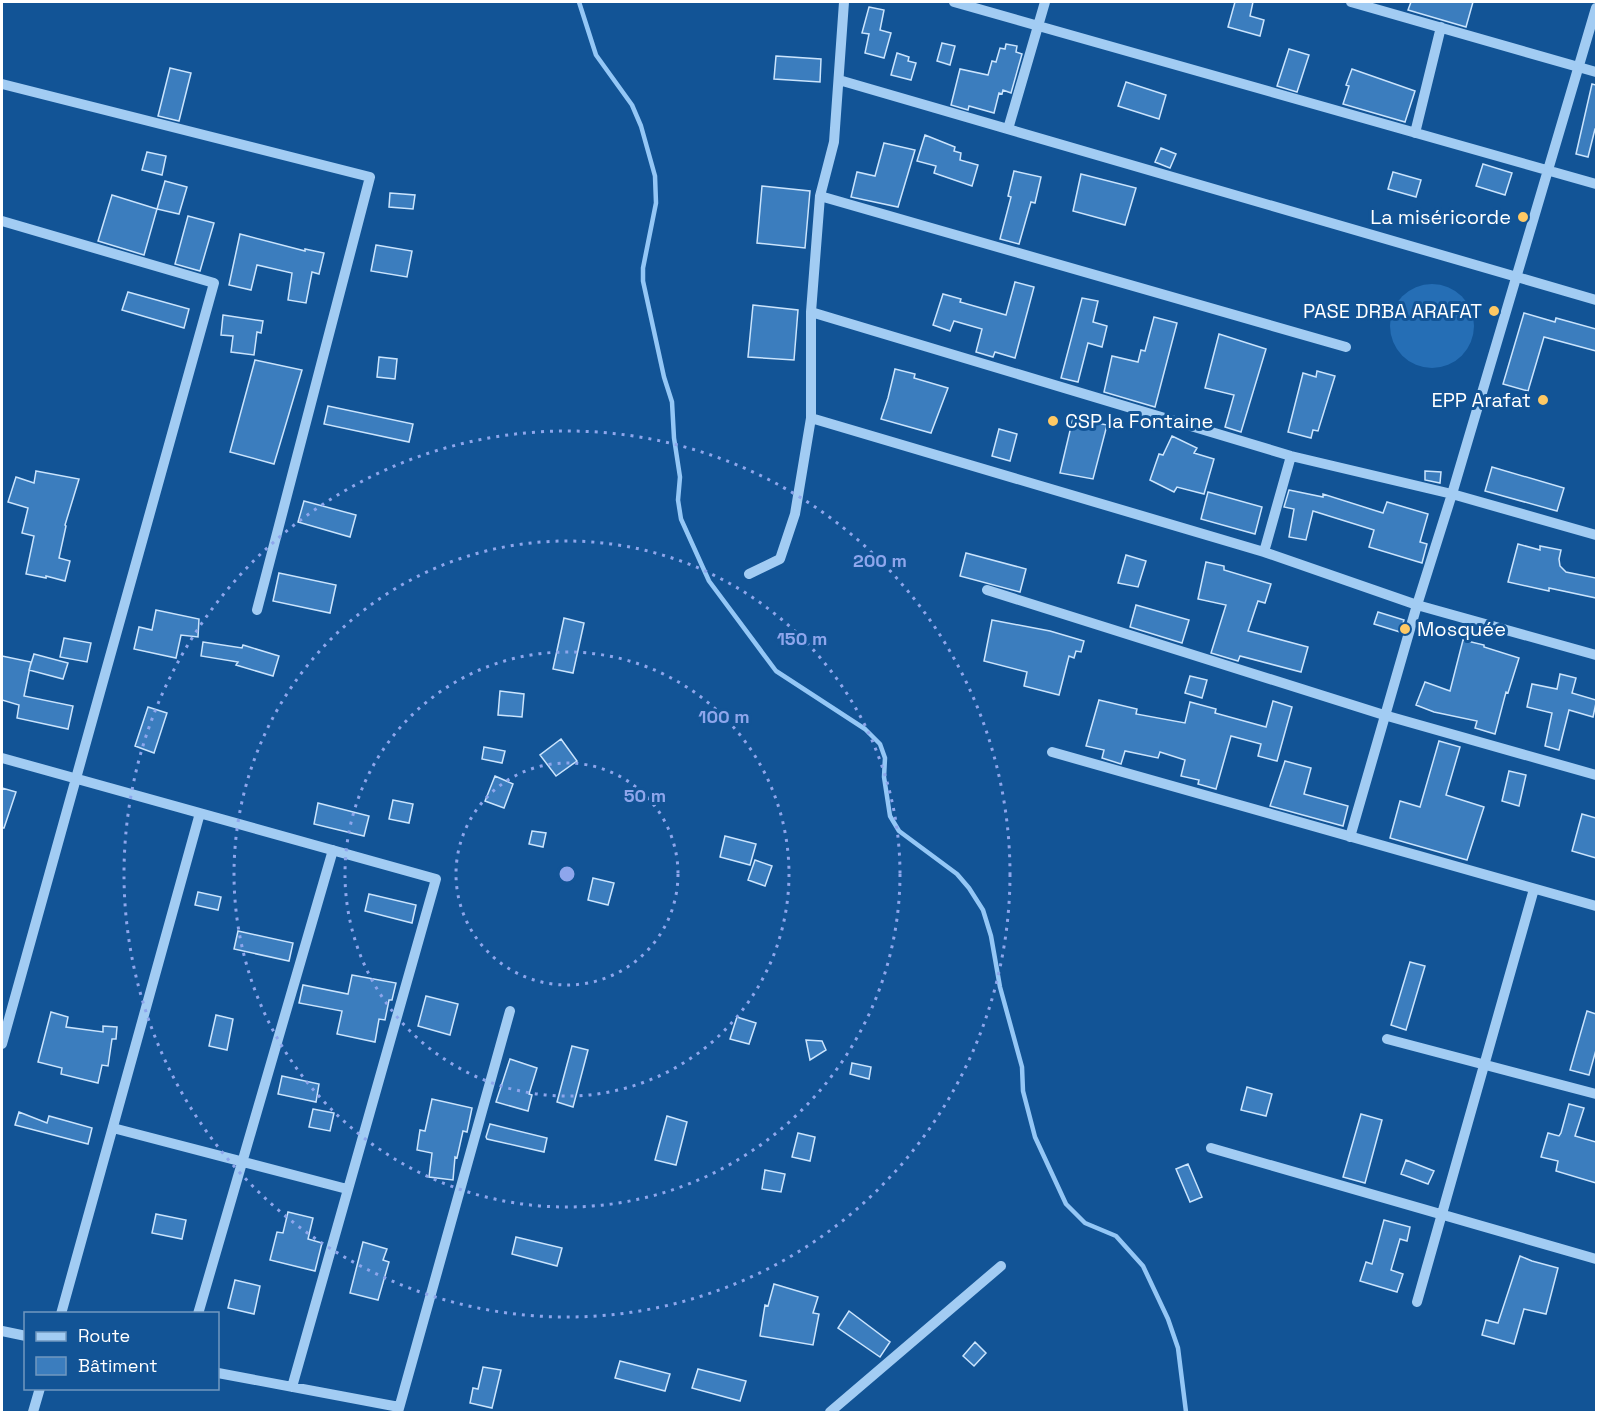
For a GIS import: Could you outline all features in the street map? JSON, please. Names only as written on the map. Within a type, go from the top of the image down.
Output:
[{"type":"street","points":[[749,574],[780,559],[795,514],[811,418],[811,312],[820,196],[834,142],[844,2]]},
{"type":"street","points":[[954,2],[1596,184]]},
{"type":"street","points":[[1008,129],[1045,2]]},
{"type":"street","points":[[1351,2],[1596,72]]},
{"type":"street","points":[[1350,837],[1416,605],[1452,494],[1596,8]]},
{"type":"street","points":[[1415,133],[1442,27]]},
{"type":"street","points":[[839,80],[1596,300]]},
{"type":"street","points":[[2,84],[370,177],[256,610]]},
{"type":"street","points":[[820,196],[1346,347]]},
{"type":"street","points":[[2,221],[213,283],[2,1044]]},
{"type":"street","points":[[811,312],[1291,456],[1452,494],[1596,535]]},
{"type":"street","points":[[811,418],[1264,552],[1416,605],[1596,655]]},
{"type":"street","points":[[1264,552],[1291,456]]},
{"type":"street","points":[[987,590],[1384,715],[1596,775]]},
{"type":"street","points":[[1052,752],[1596,906]]},
{"type":"street","points":[[2,758],[436,879],[292,1387]]},
{"type":"street","points":[[62,1312],[200,813]]},
{"type":"street","points":[[199,1312],[333,850]]},
{"type":"street","points":[[1417,1302],[1534,889]]},
{"type":"street","points":[[219,1372],[398,1410],[510,1011]]},
{"type":"street","points":[[1387,1039],[1596,1094]]},
{"type":"street","points":[[113,1128],[347,1189]]},
{"type":"street","points":[[1212,1148],[1596,1259]]},
{"type":"street","points":[[830,1413],[1000,1266]]},
{"type":"street","points":[[2,1331],[24,1336]]},
{"type":"street","points":[[33,1413],[40,1390]]},
{"type":"shaded area","points":[[1432,284],[1448,287],[1462,296],[1471,310],[1474,326],[1471,342],[1462,356],[1448,365],[1432,368],[1416,365],[1402,356],[1393,342],[1390,326],[1393,310],[1402,296],[1416,287]]},
{"type":"building","points":[[1235,2],[1253,2],[1250,16],[1264,20],[1260,36],[1228,27]]},
{"type":"building","points":[[1411,2],[1473,2],[1466,27],[1408,10]]},
{"type":"building","points":[[869,7],[884,10],[880,30],[891,33],[884,58],[865,53],[869,34],[862,33]]},
{"type":"building","points":[[942,43],[955,46],[950,65],[937,61]]},
{"type":"building","points":[[1006,44],[1017,46],[1016,52],[1022,54],[1011,93],[1003,90],[1002,94],[999,93],[994,113],[969,106],[968,110],[951,105],[960,69],[988,75],[992,61],[996,62],[1000,48],[1005,49]]},
{"type":"building","points":[[1289,49],[1309,55],[1297,92],[1277,86]]},
{"type":"building","points":[[897,53],[909,57],[908,61],[916,63],[911,80],[891,75]]},
{"type":"building","points":[[776,56],[821,59],[820,82],[774,79]]},
{"type":"building","points":[[170,68],[191,73],[179,121],[158,116]]},
{"type":"building","points":[[1352,69],[1415,91],[1405,122],[1343,104],[1349,86],[1346,85]]},
{"type":"building","points":[[1126,82],[1166,95],[1159,119],[1118,106]]},
{"type":"building","points":[[1592,84],[1596,85],[1596,129],[1588,157],[1576,154]]},
{"type":"building","points":[[925,135],[955,147],[954,151],[961,153],[960,160],[978,165],[972,186],[934,173],[936,166],[917,161]]},
{"type":"building","points":[[884,143],[915,150],[898,207],[851,197],[857,172],[875,176]]},
{"type":"building","points":[[1161,148],[1176,154],[1170,168],[1155,162]]},
{"type":"building","points":[[147,152],[166,156],[162,175],[142,170]]},
{"type":"building","points":[[1483,164],[1512,173],[1505,195],[1476,186]]},
{"type":"building","points":[[1014,171],[1041,177],[1035,203],[1031,202],[1019,244],[1000,239],[1011,197],[1008,196]]},
{"type":"building","points":[[1393,172],[1421,180],[1416,197],[1388,189]]},
{"type":"building","points":[[1081,174],[1136,188],[1125,225],[1073,211]]},
{"type":"building","points":[[165,181],[187,187],[179,214],[157,209]]},
{"type":"building","points":[[762,186],[810,191],[805,248],[757,243]]},
{"type":"building","points":[[390,193],[415,195],[413,209],[389,207]]},
{"type":"building","points":[[112,195],[157,209],[144,255],[98,241]]},
{"type":"building","points":[[188,216],[214,223],[200,271],[175,264]]},
{"type":"building","points":[[240,234],[305,251],[305,249],[324,253],[319,274],[312,272],[306,303],[288,300],[292,273],[257,265],[251,290],[229,285]]},
{"type":"building","points":[[376,245],[412,251],[407,277],[371,271]]},
{"type":"building","points":[[1015,282],[1034,287],[1015,358],[995,352],[993,357],[976,352],[982,329],[954,321],[950,331],[933,325],[943,294],[961,299],[960,302],[1006,315]]},
{"type":"building","points":[[128,292],[189,309],[184,328],[122,310]]},
{"type":"building","points":[[1082,298],[1098,301],[1093,322],[1107,326],[1102,347],[1088,343],[1078,382],[1061,378]]},
{"type":"building","points":[[753,305],[798,310],[794,360],[748,357]]},
{"type":"building","points":[[1524,313],[1555,322],[1556,318],[1596,329],[1596,351],[1544,337],[1528,391],[1503,384]]},
{"type":"building","points":[[223,315],[263,321],[261,333],[257,332],[254,355],[231,352],[233,336],[221,335]]},
{"type":"building","points":[[1154,317],[1177,323],[1155,407],[1104,392],[1112,356],[1138,362],[1141,350],[1145,351]]},
{"type":"building","points":[[1219,334],[1266,349],[1241,432],[1225,427],[1234,395],[1205,388]]},
{"type":"building","points":[[379,357],[397,359],[395,379],[377,377]]},
{"type":"building","points":[[255,360],[302,370],[274,464],[230,452]]},
{"type":"building","points":[[895,369],[915,374],[914,378],[948,388],[931,433],[881,419]]},
{"type":"building","points":[[1317,371],[1335,376],[1318,431],[1313,430],[1311,438],[1288,432],[1303,373],[1316,377]]},
{"type":"building","points":[[328,406],[413,424],[409,442],[324,424]]},
{"type":"building","points":[[1074,414],[1098,419],[1097,423],[1107,425],[1093,479],[1060,473]]},
{"type":"building","points":[[999,429],[1017,434],[1010,461],[992,456]]},
{"type":"building","points":[[1172,436],[1197,448],[1194,453],[1214,459],[1204,494],[1177,487],[1174,492],[1150,480],[1159,454],[1163,455]]},
{"type":"building","points":[[1492,467],[1564,488],[1557,511],[1485,491]]},
{"type":"building","points":[[36,471],[79,479],[65,525],[59,558],[70,561],[65,581],[26,574],[34,536],[22,533],[28,508],[8,502],[16,477],[34,483]]},
{"type":"building","points":[[1425,471],[1441,472],[1440,483],[1425,480]]},
{"type":"building","points":[[1289,490],[1323,497],[1323,494],[1383,513],[1387,502],[1428,514],[1420,542],[1427,544],[1422,563],[1369,547],[1374,530],[1313,511],[1306,540],[1289,537],[1294,509],[1284,507]]},
{"type":"building","points":[[1208,492],[1262,507],[1255,534],[1201,519]]},
{"type":"building","points":[[304,501],[356,515],[350,537],[298,522]]},
{"type":"building","points":[[1518,544],[1540,550],[1540,546],[1561,550],[1560,566],[1566,572],[1596,578],[1596,598],[1508,582]]},
{"type":"building","points":[[966,553],[1026,569],[1020,592],[960,576]]},
{"type":"building","points":[[1126,555],[1146,561],[1138,587],[1118,583]]},
{"type":"building","points":[[1206,562],[1224,566],[1224,570],[1271,584],[1265,603],[1258,601],[1248,631],[1308,647],[1301,672],[1240,656],[1238,661],[1211,653],[1226,605],[1198,599]]},
{"type":"building","points":[[279,573],[336,585],[330,613],[273,601]]},
{"type":"building","points":[[1136,605],[1189,620],[1182,643],[1130,627]]},
{"type":"building","points":[[156,610],[199,619],[198,637],[181,635],[176,658],[134,649],[139,627],[152,630]]},
{"type":"building","points":[[1378,612],[1404,620],[1400,632],[1374,624]]},
{"type":"building","points":[[564,618],[584,623],[573,673],[553,669]]},
{"type":"building","points":[[992,620],[1050,631],[1084,641],[1081,652],[1076,651],[1074,658],[1069,656],[1059,695],[1024,686],[1027,672],[984,661]]},
{"type":"building","points":[[64,638],[91,643],[87,662],[60,657]]},
{"type":"building","points":[[1463,640],[1519,658],[1508,693],[1506,692],[1495,734],[1475,728],[1477,721],[1434,712],[1416,705],[1425,682],[1450,691]]},
{"type":"building","points":[[203,642],[242,648],[243,645],[279,656],[273,676],[236,665],[238,662],[201,656]]},
{"type":"building","points":[[34,654],[68,663],[63,679],[29,670]]},
{"type":"building","points":[[2,656],[31,662],[24,696],[73,706],[68,729],[17,718],[19,705],[2,700]]},
{"type":"building","points":[[1560,674],[1576,678],[1572,693],[1596,700],[1596,703],[1593,717],[1569,710],[1559,750],[1545,746],[1552,713],[1527,707],[1532,684],[1557,689]]},
{"type":"building","points":[[1190,676],[1207,680],[1202,698],[1185,693]]},
{"type":"building","points":[[500,691],[524,694],[522,717],[498,715]]},
{"type":"building","points":[[1099,700],[1137,709],[1136,714],[1185,723],[1190,702],[1216,709],[1215,713],[1266,727],[1273,701],[1292,707],[1277,761],[1258,756],[1261,744],[1231,736],[1216,789],[1198,784],[1199,780],[1181,776],[1185,760],[1160,752],[1158,758],[1125,751],[1121,764],[1102,758],[1104,750],[1086,746]]},
{"type":"building","points":[[148,707],[167,713],[154,753],[135,746]]},
{"type":"building","points":[[561,739],[577,761],[556,776],[540,755]]},
{"type":"building","points":[[1439,741],[1460,747],[1446,795],[1484,807],[1467,860],[1390,838],[1400,801],[1420,807]]},
{"type":"building","points":[[484,747],[505,751],[502,763],[482,759]]},
{"type":"building","points":[[1285,761],[1311,768],[1304,794],[1348,806],[1343,826],[1270,806]]},
{"type":"building","points":[[1509,771],[1526,775],[1519,806],[1502,801]]},
{"type":"building","points":[[495,776],[513,784],[504,808],[485,801]]},
{"type":"building","points":[[2,788],[16,792],[4,828],[2,828]]},
{"type":"building","points":[[393,800],[413,804],[409,823],[389,819]]},
{"type":"building","points":[[318,803],[369,816],[364,836],[314,824]]},
{"type":"building","points":[[1582,814],[1596,818],[1596,858],[1572,851]]},
{"type":"building","points":[[532,831],[546,833],[543,847],[529,844]]},
{"type":"building","points":[[725,836],[756,844],[750,865],[720,857]]},
{"type":"building","points":[[755,860],[772,866],[765,886],[748,880]]},
{"type":"building","points":[[593,878],[614,883],[608,905],[588,900]]},
{"type":"building","points":[[198,892],[221,897],[218,910],[195,905]]},
{"type":"building","points":[[369,894],[416,905],[412,923],[365,911]]},
{"type":"building","points":[[238,931],[293,943],[289,961],[234,949]]},
{"type":"building","points":[[1410,962],[1425,966],[1406,1030],[1391,1025]]},
{"type":"building","points":[[352,975],[396,983],[392,1000],[389,1000],[385,1020],[379,1019],[375,1042],[337,1034],[342,1011],[299,1003],[303,985],[348,994]]},
{"type":"building","points":[[426,996],[458,1004],[450,1035],[418,1026]]},
{"type":"building","points":[[1587,1011],[1596,1014],[1596,1050],[1589,1075],[1570,1070]]},
{"type":"building","points":[[51,1012],[68,1017],[66,1027],[103,1032],[103,1026],[117,1027],[116,1039],[112,1039],[108,1066],[102,1065],[98,1083],[61,1074],[62,1068],[38,1062]]},
{"type":"building","points":[[216,1015],[233,1019],[227,1050],[209,1046]]},
{"type":"building","points":[[737,1017],[756,1023],[749,1044],[730,1039]]},
{"type":"building","points":[[806,1040],[822,1041],[826,1050],[810,1060]]},
{"type":"building","points":[[572,1046],[588,1050],[573,1107],[557,1102]]},
{"type":"building","points":[[510,1059],[537,1068],[529,1094],[532,1095],[528,1111],[496,1102]]},
{"type":"building","points":[[852,1063],[871,1067],[869,1079],[850,1074]]},
{"type":"building","points":[[282,1076],[319,1084],[316,1102],[278,1094]]},
{"type":"building","points":[[1247,1087],[1272,1094],[1266,1116],[1241,1110]]},
{"type":"building","points":[[432,1099],[472,1108],[467,1132],[463,1131],[457,1158],[455,1157],[453,1180],[429,1177],[432,1153],[417,1150],[420,1130],[425,1131]]},
{"type":"building","points":[[1569,1104],[1584,1108],[1575,1136],[1596,1142],[1596,1183],[1556,1171],[1558,1161],[1541,1157],[1548,1133],[1559,1136],[1561,1133]]},
{"type":"building","points":[[313,1109],[334,1113],[330,1131],[309,1127]]},
{"type":"building","points":[[19,1112],[47,1123],[49,1116],[92,1128],[88,1144],[15,1125]]},
{"type":"building","points":[[1361,1114],[1382,1120],[1365,1183],[1343,1177]]},
{"type":"building","points":[[667,1116],[687,1122],[676,1165],[655,1160]]},
{"type":"building","points":[[490,1124],[547,1138],[544,1152],[487,1139]]},
{"type":"building","points":[[798,1133],[815,1137],[810,1161],[792,1157]]},
{"type":"building","points":[[1406,1160],[1434,1171],[1428,1184],[1401,1174]]},
{"type":"building","points":[[1188,1164],[1202,1197],[1190,1202],[1176,1169]]},
{"type":"building","points":[[765,1170],[785,1174],[781,1192],[762,1189]]},
{"type":"building","points":[[288,1212],[313,1218],[308,1239],[322,1243],[315,1271],[270,1260],[277,1232],[283,1233]]},
{"type":"building","points":[[156,1214],[186,1220],[182,1239],[152,1233]]},
{"type":"building","points":[[1384,1220],[1410,1227],[1407,1241],[1400,1239],[1391,1270],[1403,1274],[1397,1292],[1360,1281],[1366,1262],[1372,1264]]},
{"type":"building","points":[[516,1237],[562,1248],[557,1266],[512,1254]]},
{"type":"building","points":[[363,1242],[387,1249],[383,1260],[389,1262],[378,1300],[350,1293]]},
{"type":"building","points":[[1520,1256],[1558,1268],[1546,1314],[1524,1309],[1514,1344],[1482,1335],[1486,1320],[1498,1323]]},
{"type":"building","points":[[235,1280],[260,1286],[254,1314],[228,1308]]},
{"type":"building","points":[[774,1284],[818,1297],[813,1313],[819,1314],[813,1345],[760,1336],[765,1305],[768,1306]]},
{"type":"building","points":[[849,1311],[890,1342],[880,1357],[838,1328]]},
{"type":"building","points":[[975,1342],[986,1353],[974,1366],[963,1356]]},
{"type":"building","points":[[620,1361],[670,1374],[665,1391],[615,1378]]},
{"type":"building","points":[[483,1367],[501,1370],[492,1408],[470,1403],[473,1388],[478,1389]]},
{"type":"building","points":[[698,1369],[746,1381],[740,1401],[692,1388]]},
{"type":"waterway","points":[[579,2],[596,55],[632,105],[641,126],[655,176],[656,203],[643,268],[643,281],[664,377],[672,402],[674,438],[680,477],[678,500],[681,519],[709,581],[776,671],[865,729],[880,744],[885,758],[884,777],[890,816],[899,831],[957,874],[983,910],[991,936],[1000,987],[1022,1067],[1023,1091],[1035,1137],[1066,1204],[1085,1223],[1116,1236],[1143,1266],[1168,1319],[1178,1348],[1186,1412]]},
{"type":"place","name":"La miséricorde","points":[[1523,217]]},
{"type":"place","name":"PASE DRBA ARAFAT","points":[[1494,311]]},
{"type":"place","name":"EPP Arafat","points":[[1543,400]]},
{"type":"place","name":"CSP la Fontaine","points":[[1053,421]]},
{"type":"place","name":"Mosquée","points":[[1405,629]]}]
